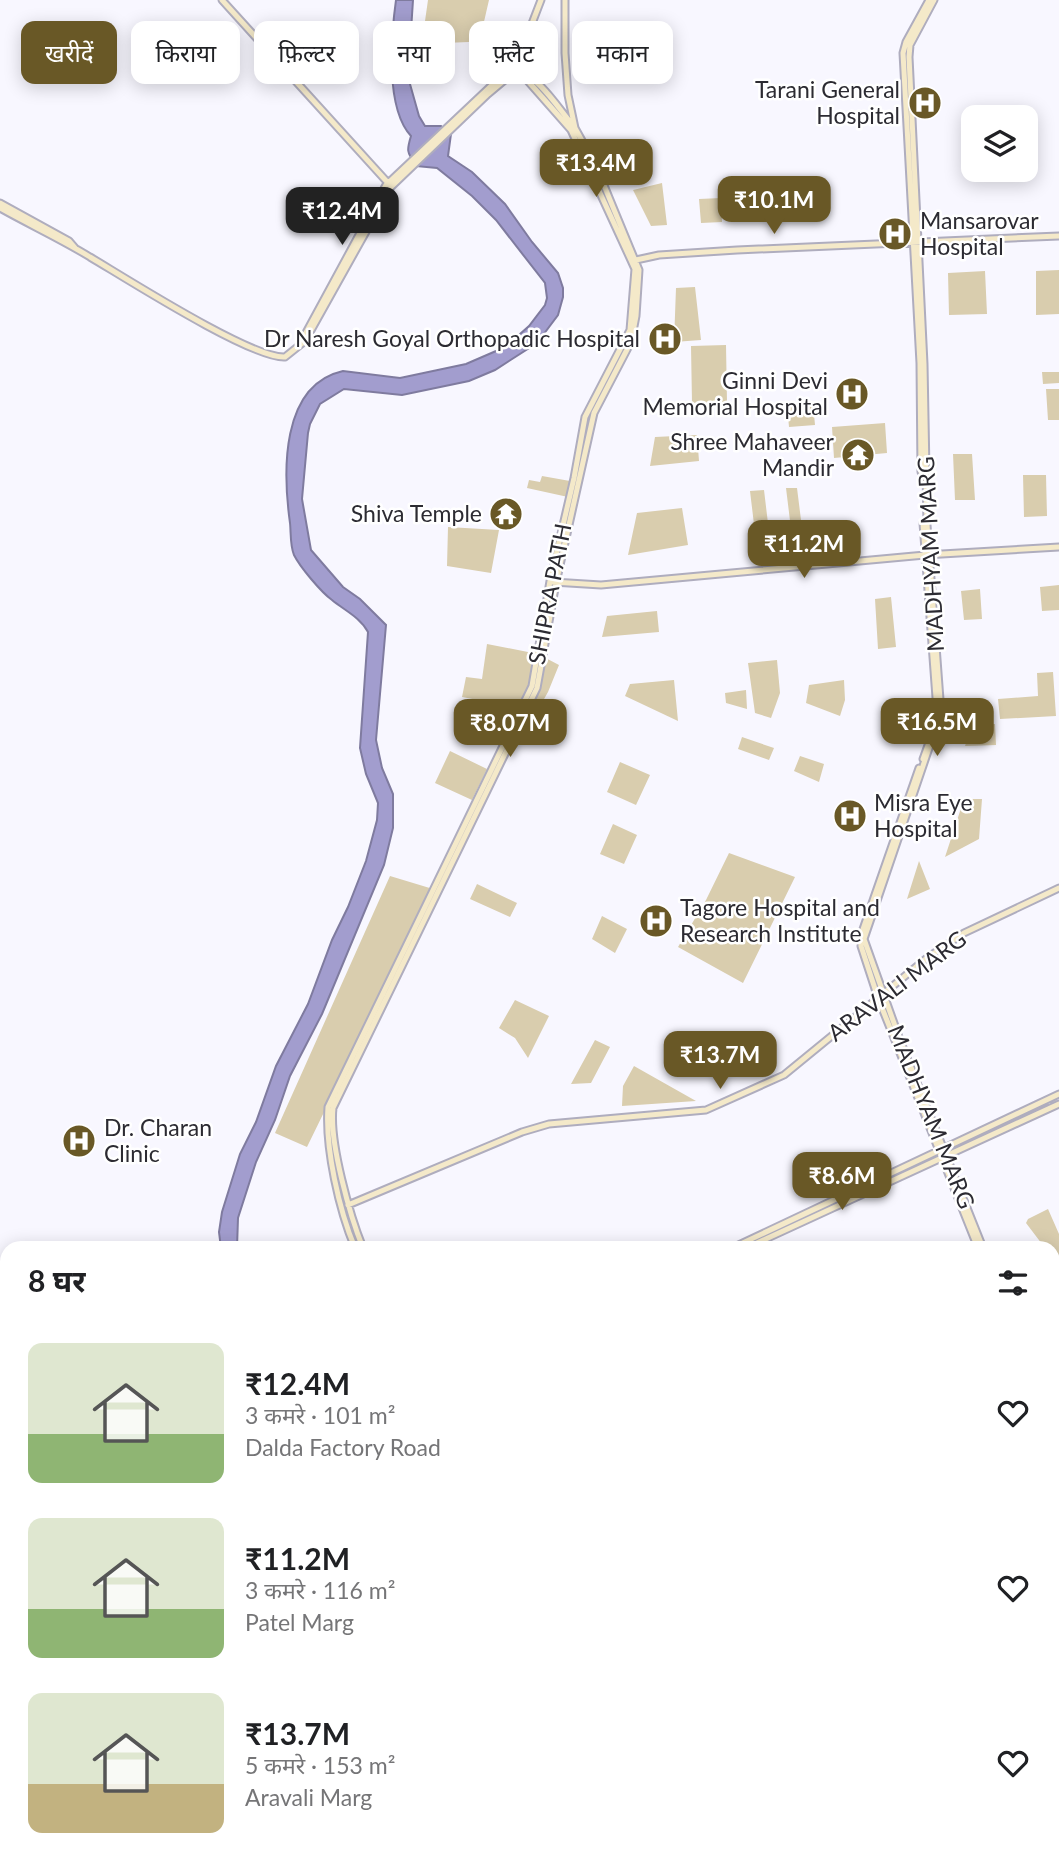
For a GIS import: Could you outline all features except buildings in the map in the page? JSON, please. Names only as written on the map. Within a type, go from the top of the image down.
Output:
[{"type":"street","points":[[222,0],[389,185]]},
{"type":"street","points":[[533,21],[541,0]]},
{"type":"street","name":"SHIPRA PATH","points":[[353,1241],[328,1141],[327,1115],[330,1100],[532,686],[585,417],[630,330],[635,260],[574,131],[565,53],[565,0]]},
{"type":"street","points":[[916,243],[904,53],[906,41],[929,0]]},
{"type":"street","name":"MADHYAM MARG","points":[[934,0],[910,45],[909,57],[919,430],[937,711],[936,723],[862,932],[862,946],[978,1241]]},
{"type":"street","points":[[0,208],[69,241],[76,249],[201,322],[268,355],[285,357],[301,342],[389,185],[498,84]]},
{"type":"street","points":[[531,84],[574,131]]},
{"type":"street","points":[[0,203],[37,227]]},
{"type":"street","points":[[635,260],[659,255],[737,250],[1059,236]]},
{"type":"street","points":[[553,582],[601,585],[927,555],[1059,547]]},
{"type":"street","name":"ARAVALI MARG","points":[[345,1206],[522,1132],[549,1124],[706,1111],[721,1105],[784,1075],[927,958],[964,933],[1059,888]]},
{"type":"street","points":[[748,1241],[944,1152],[1059,1094]]},
{"type":"street","points":[[944,1152],[1059,1104]]},
{"type":"street","points":[[760,1241],[877,1183]]},
{"type":"street","name":"SHIPRA PATH","points":[[345,1206],[360,1241]]},
{"type":"shaded area","points":[[396,0],[413,0],[412,21],[394,21]]},
{"type":"shaded area","points":[[428,0],[489,0],[484,21],[469,21],[469,42],[455,43],[455,21],[425,21]]},
{"type":"shaded area","points":[[393,84],[410,84],[419,116],[425,126],[441,126],[451,134],[448,156],[472,172],[505,204],[558,273],[563,297],[558,315],[537,343],[495,370],[469,381],[402,395],[344,389],[320,404],[310,424],[302,499],[311,550],[343,587],[360,599],[386,625],[376,740],[382,768],[393,794],[393,828],[384,865],[322,1014],[290,1076],[275,1120],[256,1162],[238,1218],[237,1241],[220,1241],[222,1212],[240,1154],[256,1122],[276,1066],[308,1004],[332,940],[348,907],[366,861],[377,820],[378,803],[366,774],[360,748],[368,632],[356,618],[317,585],[297,560],[292,547],[286,480],[290,434],[297,412],[307,394],[322,380],[343,371],[400,378],[466,364],[496,351],[529,326],[545,305],[547,298],[545,283],[496,220],[472,196],[437,168],[415,166],[408,151],[411,136],[397,108]]},
{"type":"shaded area","points":[[662,183],[667,225],[651,226],[633,190]]},
{"type":"shaded area","points":[[721,198],[722,222],[701,223],[699,199]]},
{"type":"shaded area","points":[[1059,270],[1059,314],[1036,315],[1036,271]]},
{"type":"shaded area","points":[[985,271],[987,314],[949,315],[948,273]]},
{"type":"shaded area","points":[[695,287],[701,340],[674,342],[676,288]]},
{"type":"shaded area","points":[[726,345],[727,402],[692,403],[691,346]]},
{"type":"shaded area","points":[[1042,372],[1059,372],[1059,383],[1043,384]]},
{"type":"shaded area","points":[[1046,389],[1059,389],[1059,420],[1048,420]]},
{"type":"shaded area","points":[[813,403],[815,425],[789,427],[787,405]]},
{"type":"shaded area","points":[[885,423],[887,453],[834,458],[832,427]]},
{"type":"shaded area","points":[[697,435],[699,461],[650,466],[655,437]]},
{"type":"shaded area","points":[[953,454],[972,454],[975,500],[955,500]]},
{"type":"shaded area","points":[[1023,475],[1046,475],[1047,516],[1024,517]]},
{"type":"shaded area","points":[[542,476],[570,481],[568,497],[527,488],[529,480],[540,482]]},
{"type":"shaded area","points":[[786,488],[797,488],[803,536],[792,537]]},
{"type":"shaded area","points":[[764,490],[770,540],[756,541],[750,491]]},
{"type":"shaded area","points":[[682,508],[688,545],[628,555],[637,513]]},
{"type":"shaded area","points":[[448,527],[499,530],[491,573],[447,566]]},
{"type":"shaded area","points":[[1059,585],[1059,610],[1042,611],[1040,587]]},
{"type":"shaded area","points":[[980,589],[982,619],[964,620],[961,591]]},
{"type":"shaded area","points":[[891,597],[896,647],[878,649],[875,599]]},
{"type":"shaded area","points":[[657,611],[659,632],[602,637],[607,616]]},
{"type":"shaded area","points":[[487,644],[538,654],[559,665],[535,715],[462,697],[466,677],[482,679]]},
{"type":"shaded area","points":[[777,660],[780,693],[771,718],[755,713],[748,663]]},
{"type":"shaded area","points":[[1053,672],[1056,716],[1000,719],[998,699],[1038,696],[1037,673]]},
{"type":"shaded area","points":[[674,680],[678,721],[625,696],[630,684]]},
{"type":"shaded area","points":[[844,680],[845,700],[840,716],[806,703],[809,685]]},
{"type":"shaded area","points":[[746,690],[747,709],[726,703],[725,693]]},
{"type":"shaded area","points":[[995,724],[996,745],[965,746],[972,725]]},
{"type":"shaded area","points":[[742,737],[774,748],[769,760],[738,749]]},
{"type":"shaded area","points":[[450,751],[487,769],[472,800],[435,783]]},
{"type":"shaded area","points":[[800,756],[824,764],[819,782],[794,771]]},
{"type":"shaded area","points":[[620,762],[650,775],[636,805],[607,792]]},
{"type":"shaded area","points":[[964,799],[982,799],[979,839],[945,857]]},
{"type":"shaded area","points":[[613,824],[637,835],[624,864],[600,854]]},
{"type":"shaded area","points":[[729,853],[795,877],[743,983],[678,947],[706,900]]},
{"type":"shaded area","points":[[919,861],[930,889],[907,899]]},
{"type":"shaded area","points":[[390,876],[433,889],[307,1147],[275,1133]]},
{"type":"shaded area","points":[[477,884],[517,903],[510,917],[470,899]]},
{"type":"shaded area","points":[[602,916],[627,929],[615,953],[592,939]]},
{"type":"shaded area","points":[[515,1000],[549,1016],[528,1058],[515,1038],[499,1028]]},
{"type":"shaded area","points":[[595,1040],[610,1047],[591,1083],[571,1084]]},
{"type":"shaded area","points":[[634,1066],[696,1101],[622,1106],[623,1086]]},
{"type":"shaded area","points":[[1048,1209],[1059,1234],[1059,1241],[1040,1241],[1026,1223],[1028,1219]]},
{"type":"place","name":"Tarani General Hospital","points":[[925,103]]},
{"type":"place","name":"Mansarovar Hospital","points":[[895,234]]},
{"type":"place","name":"Dr Naresh Goyal Orthopadic Hospital","points":[[665,339]]},
{"type":"place","name":"Ginni Devi Memorial Hospital","points":[[852,394]]},
{"type":"place","name":"Shree Mahaveer Mandir","points":[[858,455]]},
{"type":"place","name":"Shiva Temple","points":[[506,514]]},
{"type":"place","name":"Misra Eye Hospital","points":[[850,816]]},
{"type":"place","name":"Tagore Hospital and Research Institute","points":[[656,921]]},
{"type":"place","name":"Dr. Charan Clinic","points":[[79,1141]]}]
